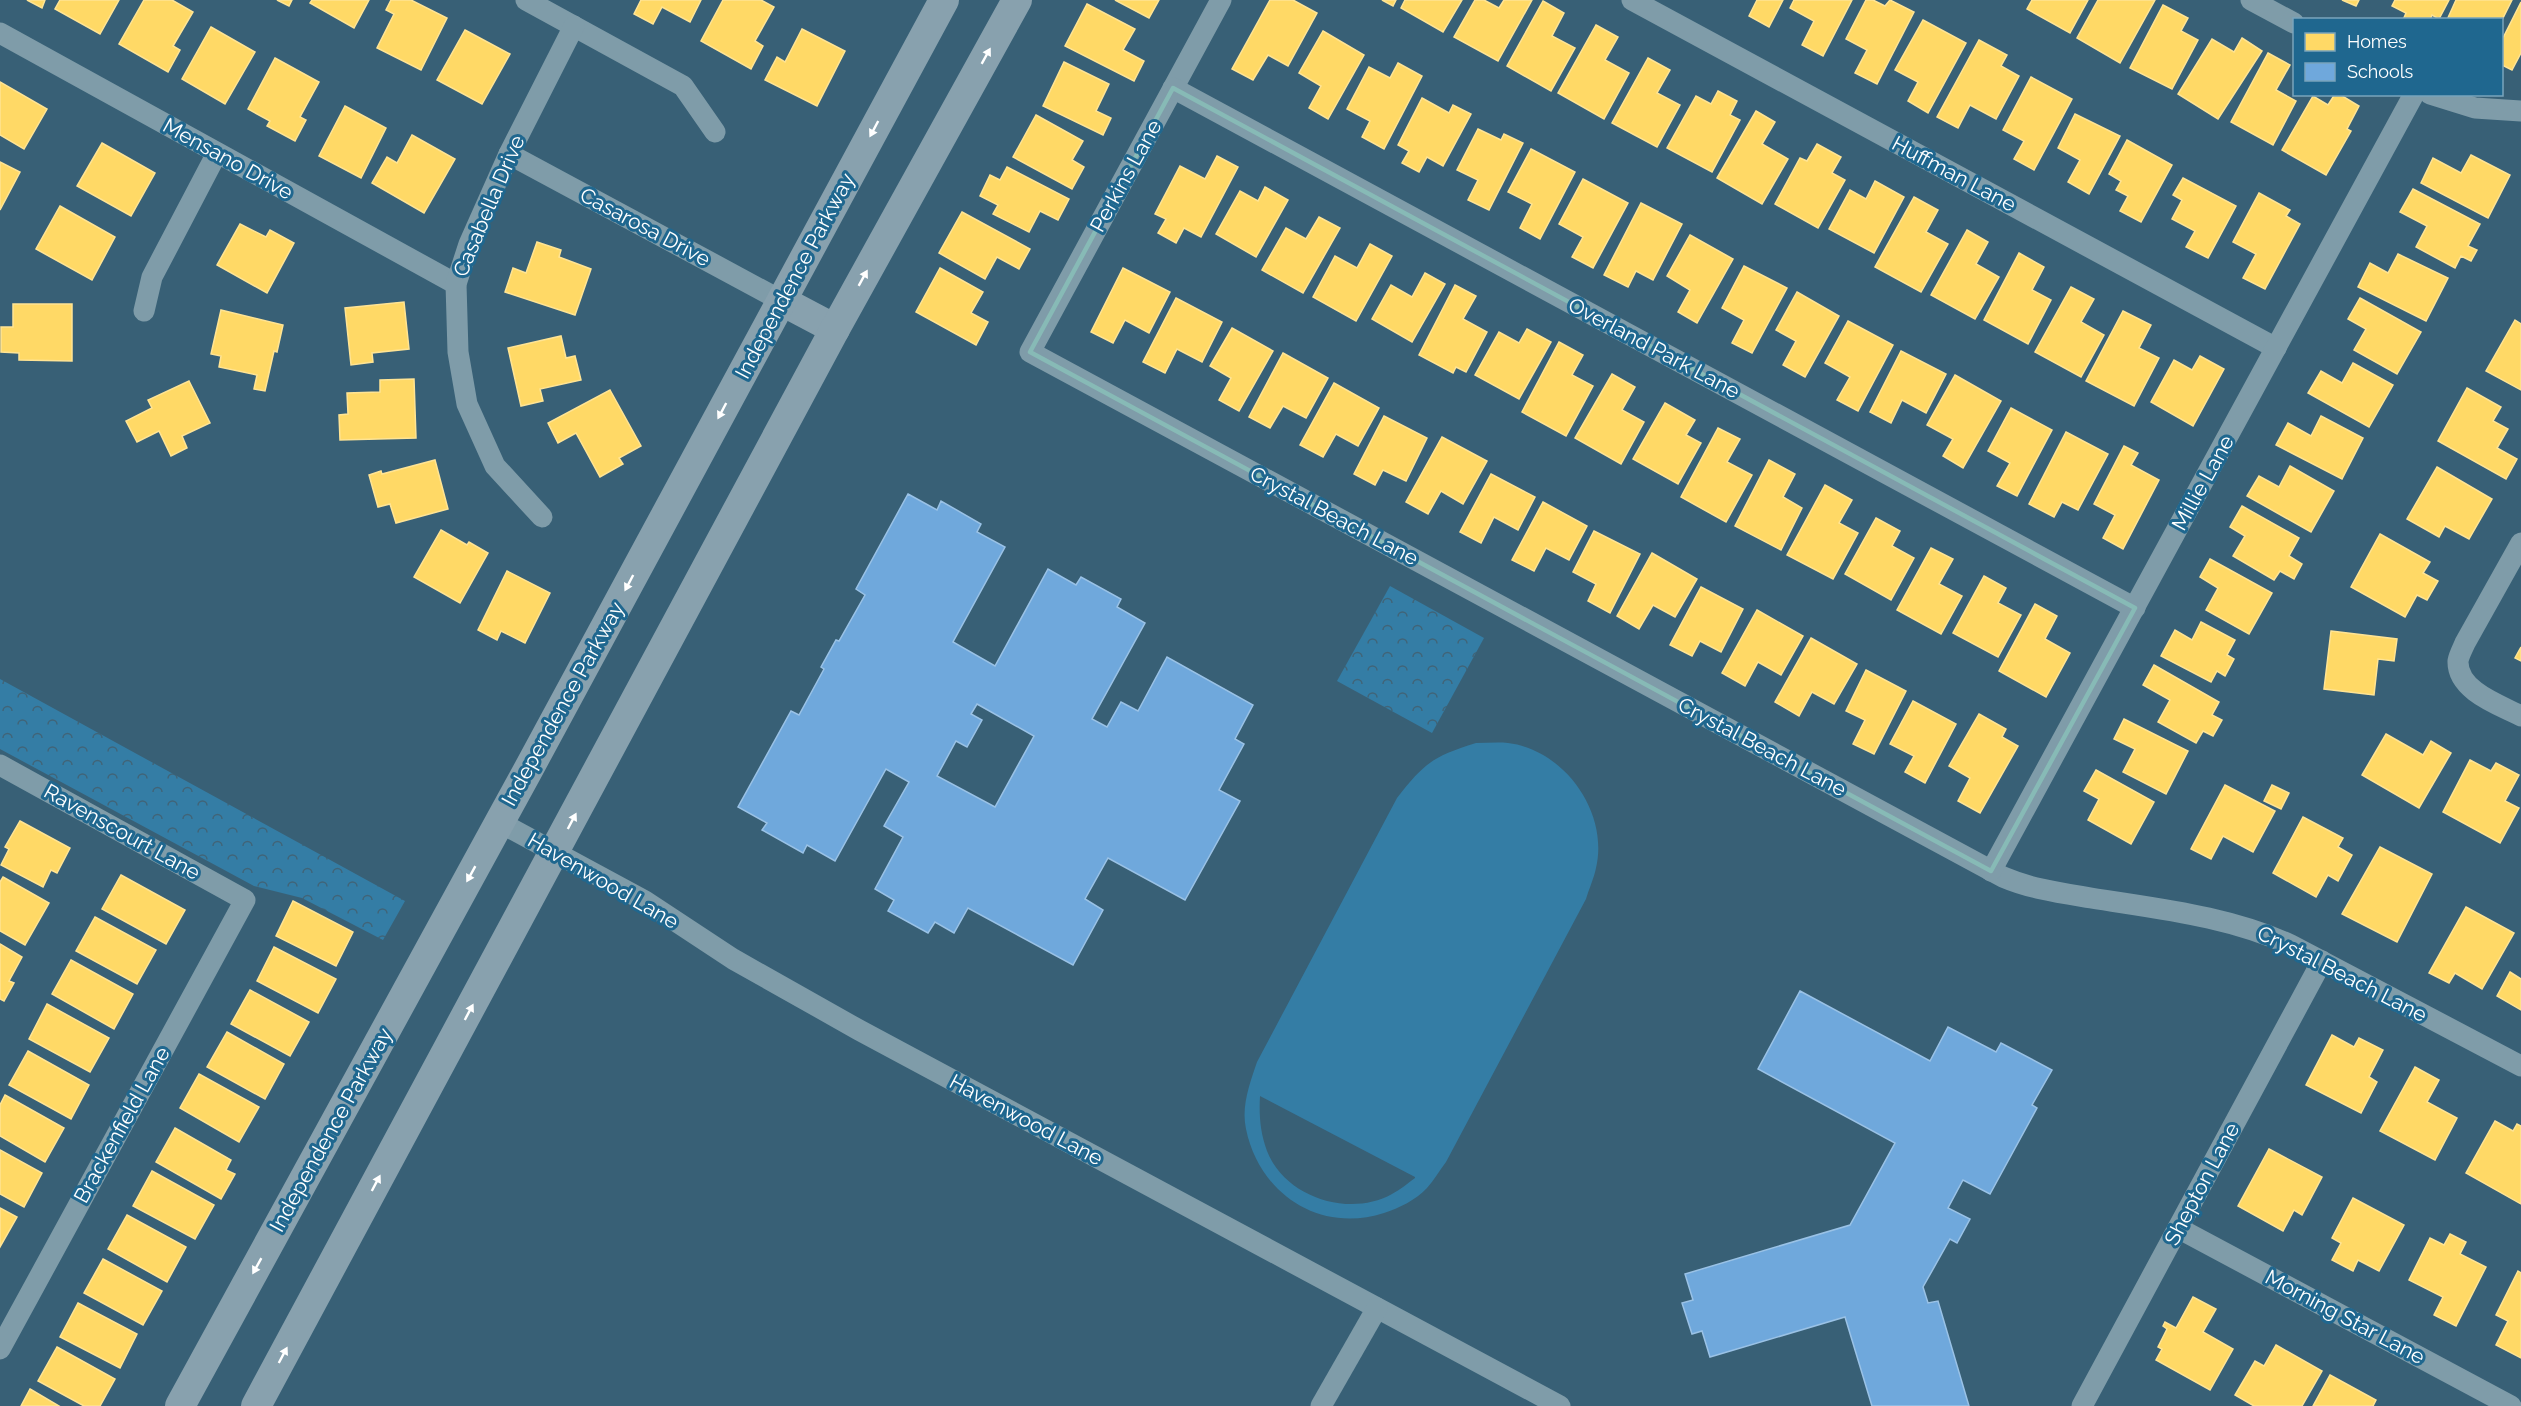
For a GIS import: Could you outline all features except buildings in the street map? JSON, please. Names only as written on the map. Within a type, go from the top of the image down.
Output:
[{"type":"main road","name":"Independence Parkway","points":[[180,1406],[944,0]]},
{"type":"main road","points":[[256,1406],[835,329],[1017,0]]},
{"type":"main road","points":[[782,301],[835,329]]},
{"type":"street","points":[[526,0],[683,86],[715,132]]},
{"type":"street","name":"Perkins Lane","points":[[1030,352],[1221,0]]},
{"type":"street","name":"Huffman Lane","points":[[1632,0],[2276,348]]},
{"type":"street","points":[[2252,0],[2293,22]]},
{"type":"street","name":"Casabella Drive","points":[[542,517],[495,466],[467,404],[458,352],[456,284],[469,244],[509,154],[574,26]]},
{"type":"street","name":"Mensano Drive","points":[[0,33],[456,284]]},
{"type":"street","name":"Overland Park Lane","points":[[1173,88],[2135,608]]},
{"type":"street","name":"Millie Lane","points":[[1991,871],[2413,96]]},
{"type":"street","points":[[2436,96],[2475,108],[2521,111]]},
{"type":"street","points":[[144,310],[152,277],[217,153]]},
{"type":"street","name":"Casarosa Drive","points":[[509,154],[782,301]]},
{"type":"street","name":"Crystal Beach Lane","points":[[1030,352],[1991,871],[2014,882],[2039,889],[2237,924],[2275,937],[2521,1066]]},
{"type":"street","points":[[2521,543],[2465,643],[2458,660],[2463,678],[2475,691],[2521,716]]},
{"type":"street","name":"Ravenscourt Lane","points":[[0,765],[244,900]]},
{"type":"street","name":"Havenwood Lane","points":[[499,822],[645,901],[733,959],[859,1030],[1560,1406]]},
{"type":"street","name":"Brackenfield Lane","points":[[0,1349],[244,900]]},
{"type":"street","name":"Shepton Lane","points":[[2082,1406],[2322,961]]},
{"type":"street","name":"Morning Star Lane","points":[[2178,1228],[2511,1406]]},
{"type":"street","points":[[1321,1406],[1377,1308]]},
{"type":"highlighted area","points":[[1173,88],[2135,608],[1991,871],[1030,352]]},
{"type":"green space","points":[[1390,586],[1484,638],[1432,733],[1337,681]]},
{"type":"green space","points":[[0,679],[405,901],[383,940],[302,898],[254,886],[0,749]]},
{"type":"green space","points":[[1476,743],[1508,743],[1529,748],[1548,758],[1564,771],[1589,806],[1596,826],[1598,847],[1594,876],[1586,899],[1446,1162],[1430,1185],[1413,1200],[1384,1213],[1360,1218],[1337,1218],[1315,1213],[1296,1203],[1278,1189],[1264,1172],[1253,1152],[1246,1129],[1245,1103],[1257,1062],[1397,798],[1415,776],[1431,762],[1450,752]],"holes":[[[1260,1096],[1415,1177],[1392,1194],[1375,1201],[1357,1204],[1320,1199],[1303,1191],[1276,1167],[1267,1151],[1260,1124]]]}]
